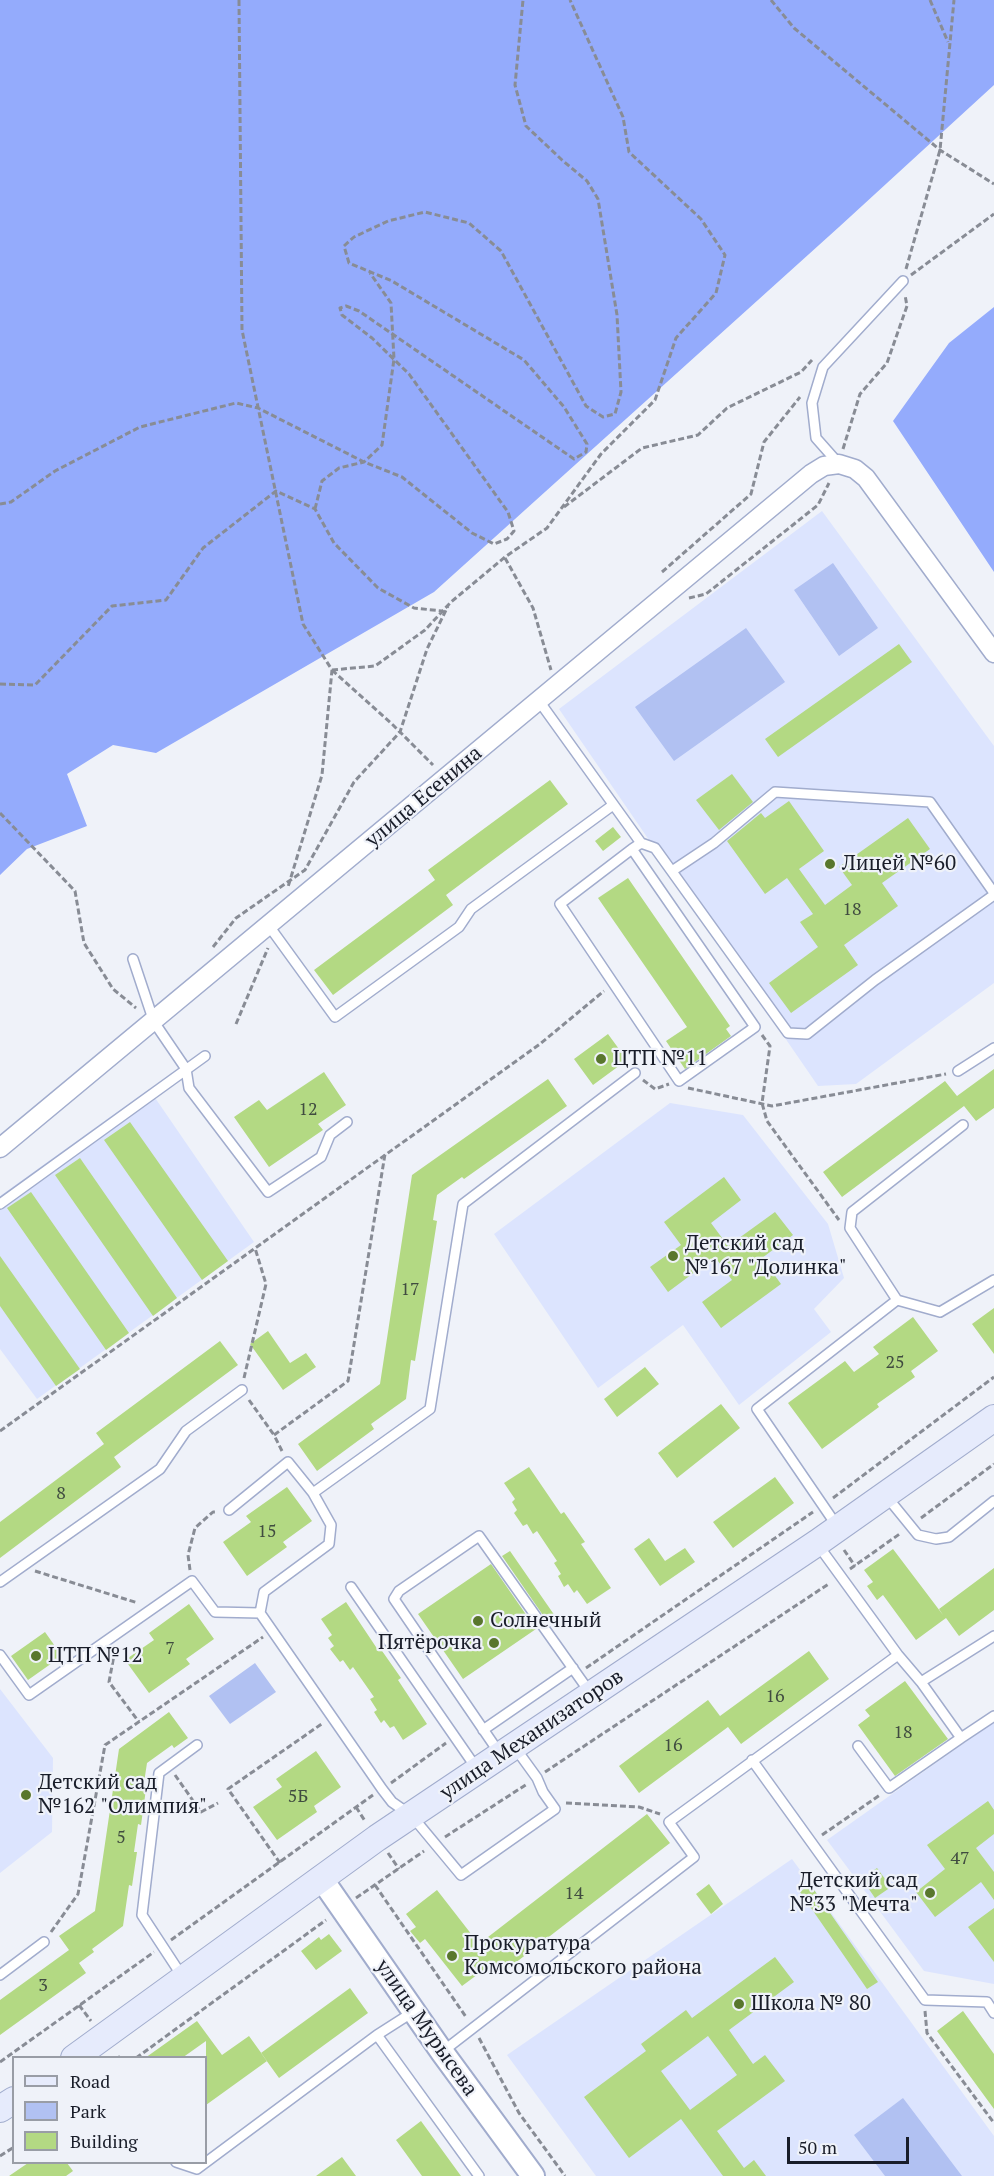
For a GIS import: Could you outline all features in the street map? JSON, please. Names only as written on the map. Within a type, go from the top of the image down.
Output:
[{"type":"main road","name":"улица Механизаторов","points":[[88,2046],[321,1878],[508,1751],[580,1679],[817,1543],[994,1418]]},
{"type":"street","name":"улица Есенина","points":[[0,1148],[272,929],[446,778],[811,474],[824,466],[847,467]]},
{"type":"street","points":[[847,467],[866,478],[994,653]]},
{"type":"street","name":"улица Мурысева","points":[[321,1878],[442,2052],[533,2176]]},
{"type":"lane","points":[[847,467],[816,438],[812,403],[823,367],[903,282]]},
{"type":"lane","points":[[539,701],[640,843],[655,848],[788,1033],[807,1034],[875,980],[994,894],[930,802],[906,800],[775,792],[714,843],[672,871]]},
{"type":"lane","points":[[272,929],[335,1017],[459,927],[474,907],[613,805]]},
{"type":"lane","points":[[632,849],[755,1026],[679,1081],[560,904],[632,849],[640,843]]},
{"type":"lane","points":[[134,960],[154,1022],[186,1069],[189,1088],[268,1192],[321,1156],[330,1135],[347,1122]]},
{"type":"lane","points":[[958,1071],[994,1048]]},
{"type":"lane","points":[[0,1204],[205,1056]]},
{"type":"lane","points":[[313,1493],[430,1408],[464,1204],[635,1073]]},
{"type":"lane","points":[[963,1125],[852,1212],[850,1228],[897,1300],[940,1312],[994,1280]]},
{"type":"lane","points":[[839,1528],[758,1409],[897,1300]]},
{"type":"lane","points":[[0,1582],[160,1469],[186,1431],[242,1390]]},
{"type":"lane","points":[[229,1510],[288,1462],[313,1493],[331,1525],[329,1544],[264,1592],[260,1613],[382,1789],[392,1802],[412,1816],[461,1875],[555,1809],[543,1792],[537,1778],[483,1730],[394,1599],[399,1591],[479,1536],[580,1679],[483,1730]]},
{"type":"lane","points":[[885,1495],[918,1535],[936,1539],[949,1537],[994,1501]]},
{"type":"lane","points":[[817,1543],[961,1738]]},
{"type":"lane","points":[[0,1655],[29,1695],[192,1581],[215,1612],[260,1613]]},
{"type":"lane","points":[[351,1587],[479,1771]]},
{"type":"lane","points":[[921,1682],[994,1636]]},
{"type":"lane","points":[[442,2052],[694,1857],[669,1822],[898,1655]]},
{"type":"lane","points":[[858,1746],[889,1788],[994,1716]]},
{"type":"lane","points":[[183,1978],[142,1916],[159,1773],[197,1745]]},
{"type":"lane","points":[[752,1760],[925,2000],[987,2002],[994,2013]]},
{"type":"lane","points":[[0,1975],[44,1942]]},
{"type":"lane","points":[[207,2162],[377,2035],[414,2012]]},
{"type":"lane","points":[[377,2035],[479,2176]]},
{"type":"lane","points":[[180,2164],[197,2169],[204,2164]]},
{"type":"path","points":[[239,0],[242,330],[303,624],[332,670],[446,778]]},
{"type":"path","points":[[0,504],[11,502],[55,471],[140,427],[236,403],[258,408],[364,462],[402,477],[472,533],[494,544],[507,539],[514,531],[508,512],[409,374],[372,338],[342,315],[340,308],[346,306],[359,310],[574,459],[586,452],[587,444],[564,407],[524,360],[392,281],[349,263],[344,246],[354,237],[388,222],[425,212],[469,223],[501,251],[586,406],[603,417],[615,414],[621,392],[617,315],[598,200],[587,181],[526,126],[515,85],[523,0]]},
{"type":"path","points":[[332,670],[375,666],[425,630],[451,602],[505,557],[547,528],[601,454],[655,400],[675,338],[716,293],[725,255],[701,219],[629,152],[623,117],[570,0]]},
{"type":"path","points":[[771,0],[794,28],[940,150],[994,184]]},
{"type":"path","points":[[930,0],[950,45]]},
{"type":"path","points":[[685,599],[705,594],[818,505],[847,467],[860,394],[887,363],[908,306],[903,282],[940,150],[954,0]]},
{"type":"path","points":[[903,282],[994,214]]},
{"type":"path","points":[[315,509],[322,482],[339,468],[364,462],[382,445],[394,359],[391,303],[369,272]]},
{"type":"path","points":[[561,508],[642,448],[698,435],[727,408],[801,372],[809,361],[843,344]]},
{"type":"path","points":[[662,572],[750,494],[764,442],[801,396]]},
{"type":"path","points":[[276,491],[315,509],[334,543],[378,588],[414,608],[442,611]]},
{"type":"path","points":[[0,684],[35,685],[112,606],[166,600],[203,549],[276,491]]},
{"type":"path","points":[[505,557],[533,608],[556,686]]},
{"type":"path","points":[[290,879],[305,870],[354,782],[399,732],[427,649],[451,602]]},
{"type":"path","points":[[287,889],[322,775],[332,670]]},
{"type":"path","points":[[0,813],[75,891],[84,943],[113,989],[154,1022]]},
{"type":"path","points":[[236,1024],[272,929]]},
{"type":"path","points":[[0,1431],[540,1044],[612,984]]},
{"type":"path","points":[[755,1026],[770,1046],[762,1103],[767,1121],[835,1218],[850,1228]]},
{"type":"path","points":[[635,1073],[655,1089],[679,1081],[690,1090],[772,1106],[958,1071]]},
{"type":"path","points":[[274,1435],[348,1381],[385,1154]]},
{"type":"path","points":[[255,1248],[266,1284],[250,1344],[242,1390],[274,1435],[288,1462]]},
{"type":"path","points":[[580,1679],[823,1505],[994,1377]]},
{"type":"path","points":[[139,2056],[434,1844],[841,1576],[994,1464]]},
{"type":"path","points":[[192,1581],[188,1555],[195,1528],[213,1512],[229,1510]]},
{"type":"path","points":[[22,1567],[154,1608]]},
{"type":"path","points":[[119,1634],[109,1683],[138,1722]]},
{"type":"path","points":[[44,1942],[78,1894],[105,1745],[265,1636]]},
{"type":"path","points":[[280,1863],[228,1789],[324,1722]]},
{"type":"path","points":[[0,2062],[455,1737]]},
{"type":"path","points":[[169,1766],[201,1812],[218,1803]]},
{"type":"path","points":[[811,1843],[889,1788]]},
{"type":"path","points":[[550,1803],[639,1807],[673,1819]]},
{"type":"path","points":[[925,2000],[927,2033],[994,2122]]},
{"type":"path","points":[[80,2006],[88,2046]]},
{"type":"shaded area","points":[[0,0],[994,0],[994,85],[434,592],[156,753],[113,745],[67,774],[87,826],[27,849],[0,875]]},
{"type":"shaded area","points":[[994,307],[994,572],[893,421],[949,343]]},
{"type":"shaded area","name":"Лицей №60","points":[[822,511],[994,746],[994,983],[856,1084],[818,1086],[559,709]]},
{"type":"shaded area","points":[[149,1089],[254,1242],[37,1399],[0,1349],[0,1196]]},
{"type":"shaded area","name":"Детский сад №167 \"Долинка\"","points":[[670,1103],[743,1115],[828,1224],[844,1278],[814,1309],[831,1332],[739,1405],[683,1325],[598,1388],[494,1234]]},
{"type":"shaded area","name":"Детский сад №162 \"Олимпия\"","points":[[0,1689],[53,1758],[52,1832],[0,1873]]},
{"type":"shaded area","name":"Детский сад №33 \"Мечта\"","points":[[994,1722],[994,1984],[924,1971],[827,1840]]},
{"type":"shaded area","name":"Школа № 80","points":[[792,1859],[994,2136],[994,2176],[596,2176],[507,2055]]},
{"type":"green space","points":[[833,563],[878,628],[839,656],[794,590]]},
{"type":"green space","points":[[746,628],[785,682],[674,761],[635,707]]},
{"type":"green space","points":[[255,1663],[276,1692],[230,1724],[209,1696]]},
{"type":"green space","points":[[903,2098],[962,2176],[885,2176],[854,2135]]},
{"type":"building","points":[[899,644],[912,662],[778,757],[765,739]]},
{"type":"building","points":[[732,774],[753,802],[719,830],[696,800]]},
{"type":"building","points":[[550,780],[568,804],[446,895],[453,905],[333,995],[314,970],[435,880],[428,870]]},
{"type":"building","points":[[789,801],[824,851],[799,869],[825,905],[852,885],[839,867],[908,818],[930,849],[882,883],[898,906],[844,945],[858,965],[791,1013],[769,983],[818,947],[800,922],[813,914],[787,878],[765,894],[727,841],[761,813],[765,818]]},
{"type":"building","points":[[613,827],[621,837],[603,851],[595,841]]},
{"type":"building","points":[[628,878],[730,1026],[726,1029],[731,1036],[685,1069],[666,1041],[687,1027],[598,898]]},
{"type":"building","name":"ЦТП №11","points":[[608,1034],[627,1060],[593,1085],[574,1059]]},
{"type":"building","points":[[994,1069],[994,1108],[976,1121],[964,1106],[842,1197],[823,1172],[945,1081],[957,1096]]},
{"type":"building","points":[[324,1072],[346,1105],[318,1124],[323,1130],[269,1167],[234,1117],[259,1100],[267,1110]]},
{"type":"building","points":[[548,1079],[567,1106],[464,1179],[462,1177],[437,1195],[433,1220],[437,1221],[415,1361],[411,1360],[406,1399],[371,1424],[374,1429],[317,1471],[298,1444],[380,1384],[412,1175]]},
{"type":"building","points":[[130,1122],[228,1261],[202,1280],[104,1140]]},
{"type":"building","points":[[80,1158],[177,1298],[153,1316],[55,1175]]},
{"type":"building","points":[[724,1177],[741,1200],[711,1223],[728,1246],[775,1212],[793,1235],[762,1258],[781,1284],[721,1328],[702,1302],[732,1280],[715,1257],[668,1292],[650,1267],[681,1245],[664,1222]]},
{"type":"building","points":[[31,1192],[129,1333],[106,1350],[7,1208]]},
{"type":"building","points":[[0,1256],[80,1369],[56,1386],[0,1306]]},
{"type":"building","points":[[994,1308],[994,1354],[972,1324]]},
{"type":"building","points":[[913,1317],[938,1351],[911,1371],[915,1377],[877,1404],[879,1407],[822,1449],[788,1403],[845,1361],[854,1372],[879,1354],[873,1347]]},
{"type":"building","points":[[268,1331],[290,1363],[306,1353],[316,1367],[283,1390],[250,1344]]},
{"type":"building","points":[[220,1341],[238,1365],[114,1457],[121,1467],[0,1558],[0,1522],[104,1444],[96,1433]]},
{"type":"building","points":[[645,1367],[659,1384],[617,1417],[604,1399]]},
{"type":"building","points":[[721,1404],[740,1428],[677,1478],[658,1453]]},
{"type":"building","points":[[529,1467],[561,1514],[564,1512],[585,1542],[581,1544],[611,1588],[587,1604],[577,1590],[574,1593],[568,1584],[564,1587],[558,1576],[561,1574],[554,1563],[557,1561],[537,1531],[533,1534],[527,1524],[523,1526],[514,1513],[517,1510],[512,1502],[515,1499],[504,1483]]},
{"type":"building","points":[[775,1477],[794,1503],[733,1548],[713,1522]]},
{"type":"building","points":[[287,1487],[312,1521],[283,1542],[287,1547],[247,1576],[223,1542],[251,1522],[246,1516]]},
{"type":"building","points":[[649,1538],[665,1561],[685,1548],[695,1562],[660,1586],[634,1549]]},
{"type":"building","points":[[893,1549],[943,1615],[939,1609],[994,1568],[994,1610],[959,1636],[946,1618],[916,1640],[883,1595],[877,1600],[867,1586],[873,1582],[864,1570]]},
{"type":"building","points":[[510,1551],[555,1616],[547,1621],[502,1556]]},
{"type":"building","name":"Солнечный","points":[[491,1564],[536,1629],[463,1679],[418,1614]]},
{"type":"building","points":[[346,1602],[378,1650],[380,1648],[401,1678],[398,1680],[427,1724],[403,1740],[394,1726],[390,1728],[384,1720],[381,1723],[370,1699],[374,1697],[353,1667],[350,1670],[343,1660],[340,1662],[330,1649],[334,1646],[328,1638],[332,1635],[321,1619]]},
{"type":"building","points":[[189,1604],[214,1639],[186,1659],[190,1664],[149,1693],[125,1660],[154,1640],[149,1633]]},
{"type":"building","name":"ЦТП №12","points":[[45,1632],[62,1656],[28,1680],[11,1656]]},
{"type":"building","points":[[809,1651],[829,1679],[741,1744],[728,1727],[639,1793],[619,1766],[708,1700],[720,1716]]},
{"type":"building","points":[[905,1681],[948,1739],[895,1776],[858,1725],[870,1716],[865,1710]]},
{"type":"building","points":[[169,1712],[188,1738],[174,1748],[172,1745],[147,1763],[141,1825],[138,1824],[132,1886],[129,1885],[123,1926],[92,1949],[94,1952],[79,1963],[86,1973],[0,2035],[0,2000],[69,1950],[59,1936],[95,1911],[119,1749]]},
{"type":"building","points":[[316,1751],[341,1787],[314,1806],[317,1812],[277,1840],[253,1807],[282,1787],[276,1779]]},
{"type":"building","points":[[988,1801],[994,1810],[994,1834],[976,1848],[994,1872],[994,1900],[981,1882],[935,1917],[916,1892],[945,1869],[927,1845]]},
{"type":"building","points":[[647,1814],[670,1843],[501,1974],[493,1963],[462,1986],[425,1939],[420,1943],[410,1931],[416,1927],[406,1914],[437,1890],[479,1944]]},
{"type":"building","points":[[877,1868],[891,1887],[875,1898],[862,1879]]},
{"type":"building","points":[[709,1884],[723,1904],[711,1914],[696,1894]]},
{"type":"building","points":[[810,1884],[878,1982],[867,1989],[800,1892]]},
{"type":"building","points":[[994,1908],[994,1962],[968,1927]]},
{"type":"building","points":[[329,1934],[342,1951],[316,1970],[301,1951],[319,1937],[321,1940]]},
{"type":"building","points":[[775,1957],[794,1982],[729,2030],[753,2064],[765,2055],[785,2081],[717,2131],[744,2168],[754,2160],[766,2176],[723,2176],[681,2119],[629,2158],[584,2097],[646,2051],[641,2044],[686,2010],[692,2018]],"holes":[[[708,2036],[737,2075],[690,2110],[661,2071]]]},
{"type":"building","points":[[350,1988],[368,2013],[279,2078],[261,2053]]},
{"type":"building","points":[[963,2011],[994,2054],[994,2109],[937,2031]]},
{"type":"building","points":[[197,2021],[222,2055],[249,2036],[267,2061],[207,2104],[206,2041],[185,2056],[148,2056]]},
{"type":"building","points":[[421,2121],[461,2176],[422,2176],[396,2140]]},
{"type":"building","points":[[342,2157],[356,2176],[316,2176]]},
{"type":"building","points":[[27,2164],[68,2164],[73,2171],[66,2176],[9,2176]]},
{"type":"place","name":"Лицей №60","points":[[830,864]]},
{"type":"place","name":"ЦТП №11","points":[[601,1059]]},
{"type":"place","name":"Детский сад №167 \"Долинка\"","points":[[673,1256]]},
{"type":"place","name":"Солнечный","points":[[478,1621]]},
{"type":"place","name":"Пятёрочка","points":[[494,1643]]},
{"type":"place","name":"ЦТП №12","points":[[36,1656]]},
{"type":"place","name":"Детский сад №162 \"Олимпия\"","points":[[26,1795]]},
{"type":"place","name":"Детский сад №33 \"Мечта\"","points":[[930,1893]]},
{"type":"place","name":"Прокуратура Комсомольского района","points":[[452,1956]]},
{"type":"place","name":"Школа № 80","points":[[739,2004]]}]
